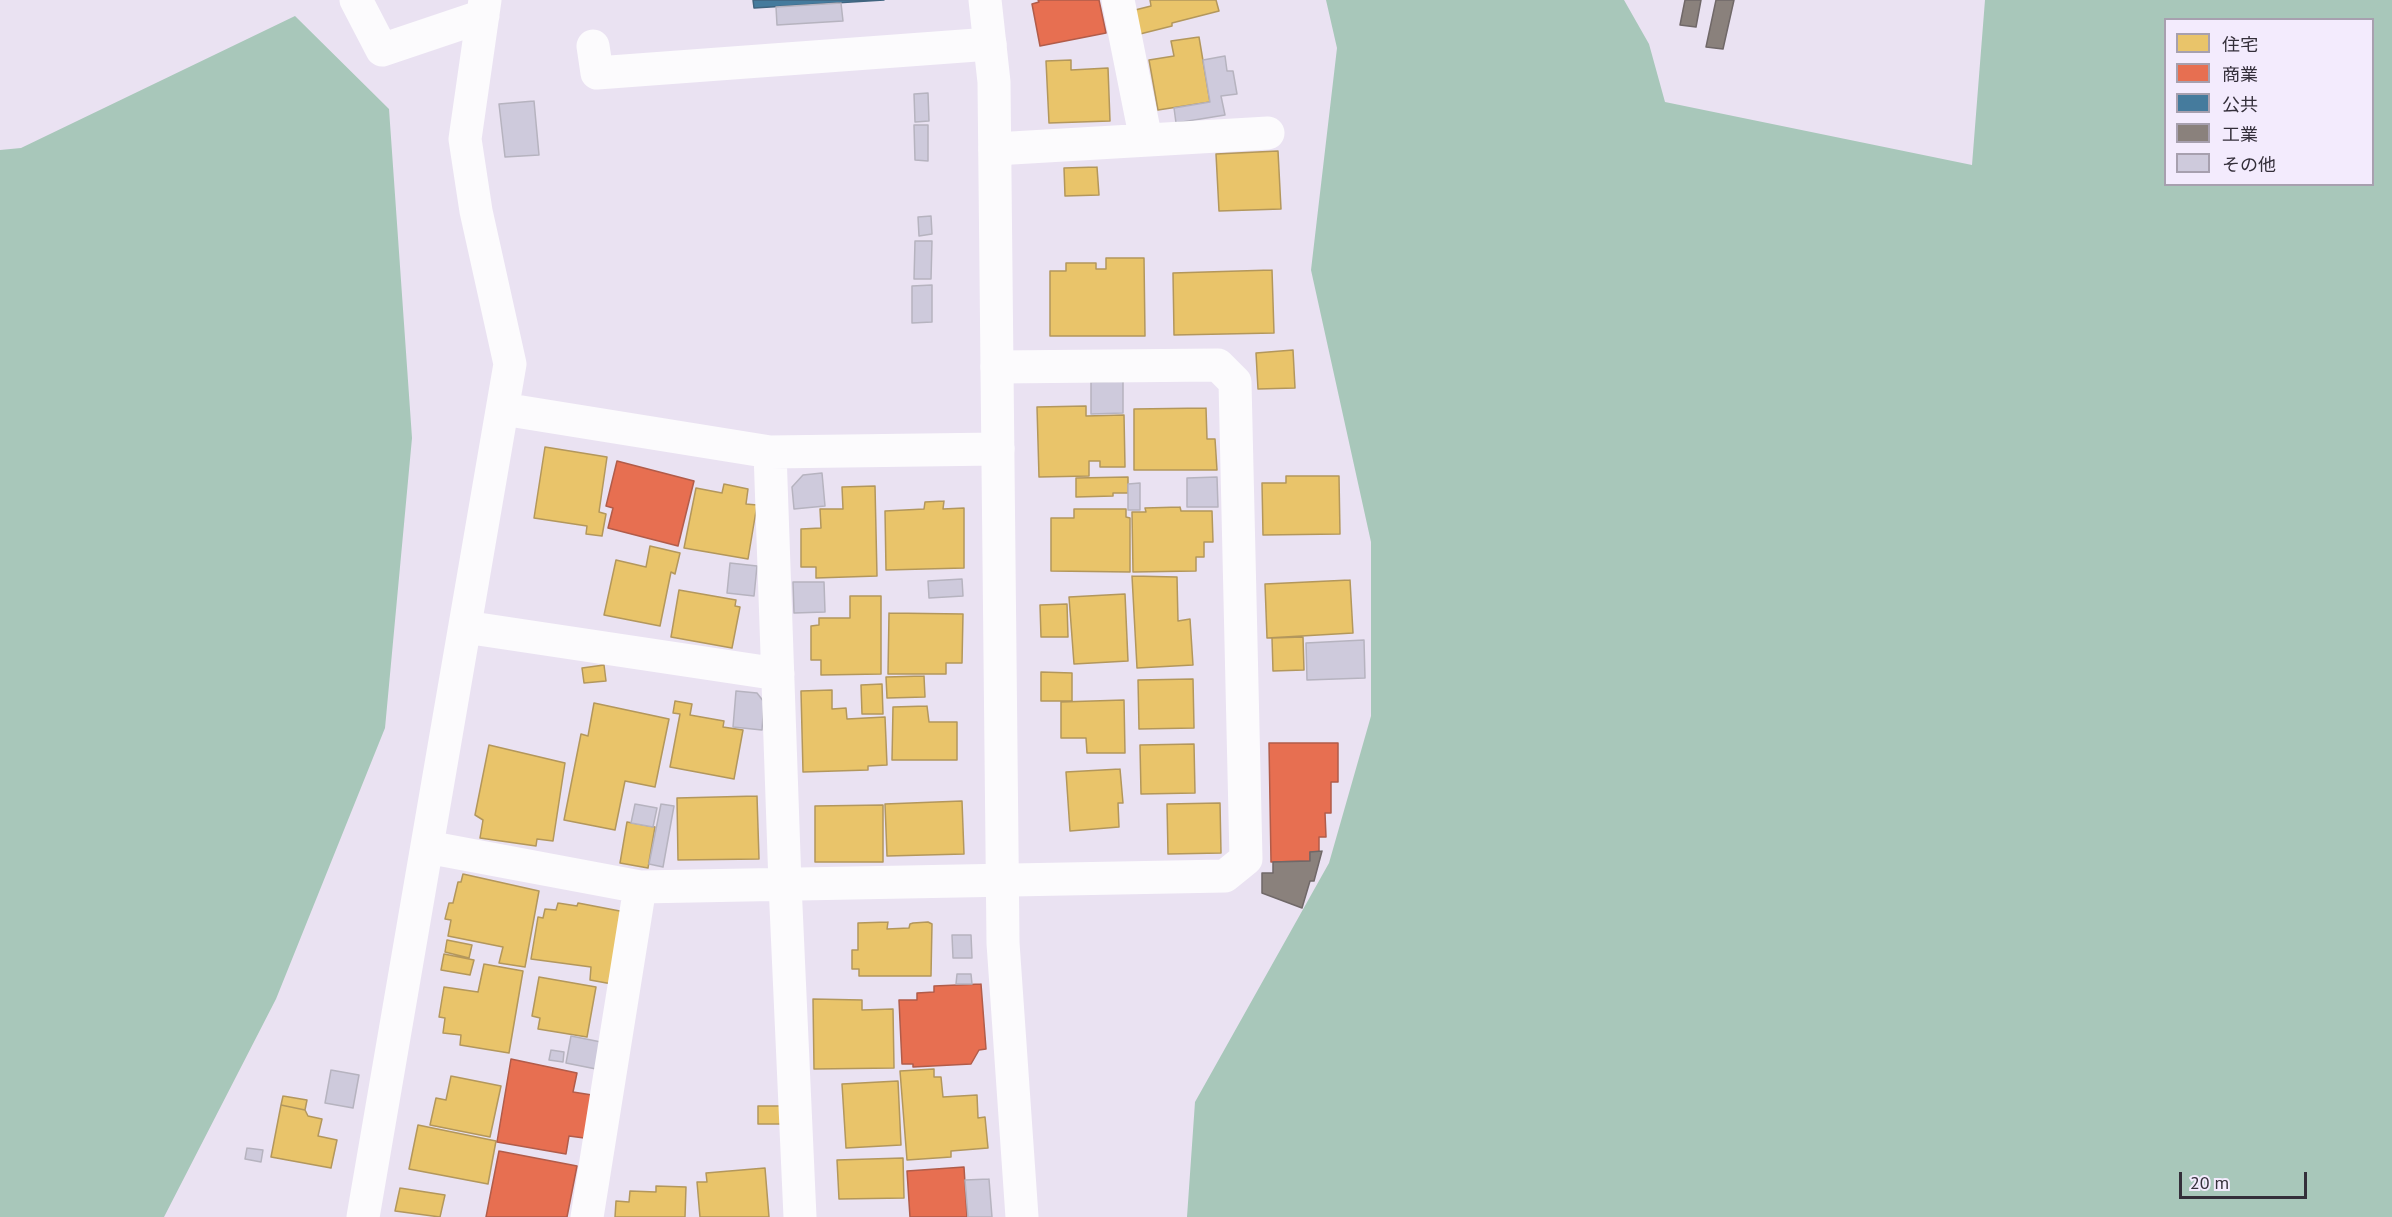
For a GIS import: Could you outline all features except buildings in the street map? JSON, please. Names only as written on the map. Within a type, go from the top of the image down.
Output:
[{"type":"street","points":[[356,0],[382,50],[484,8]]},
{"type":"street","points":[[985,0],[994,82],[1003,943],[1022,1217]]},
{"type":"street","points":[[1118,0],[1146,140]]},
{"type":"street","points":[[363,1217],[510,364],[476,211],[465,139],[484,8]]},
{"type":"street","points":[[593,46],[597,73],[990,44]]},
{"type":"street","points":[[995,149],[1268,133]]},
{"type":"street","points":[[427,847],[639,887],[1225,876],[1246,859],[1235,382],[1218,365],[997,367]]},
{"type":"street","points":[[502,409],[771,452],[998,448]]},
{"type":"street","points":[[771,452],[785,884],[800,1217]]},
{"type":"street","points":[[465,627],[778,674]]},
{"type":"street","points":[[587,1217],[639,887]]},
{"type":"green space","points":[[1326,0],[1624,0],[1649,44],[1665,102],[1972,165],[1985,0],[2392,0],[2392,1217],[1187,1217],[1195,1102],[1329,863],[1371,716],[1371,542],[1311,270],[1337,48]]},
{"type":"green space","points":[[295,16],[389,109],[412,438],[385,728],[276,999],[164,1217],[0,1217],[0,150],[21,148]]}]
